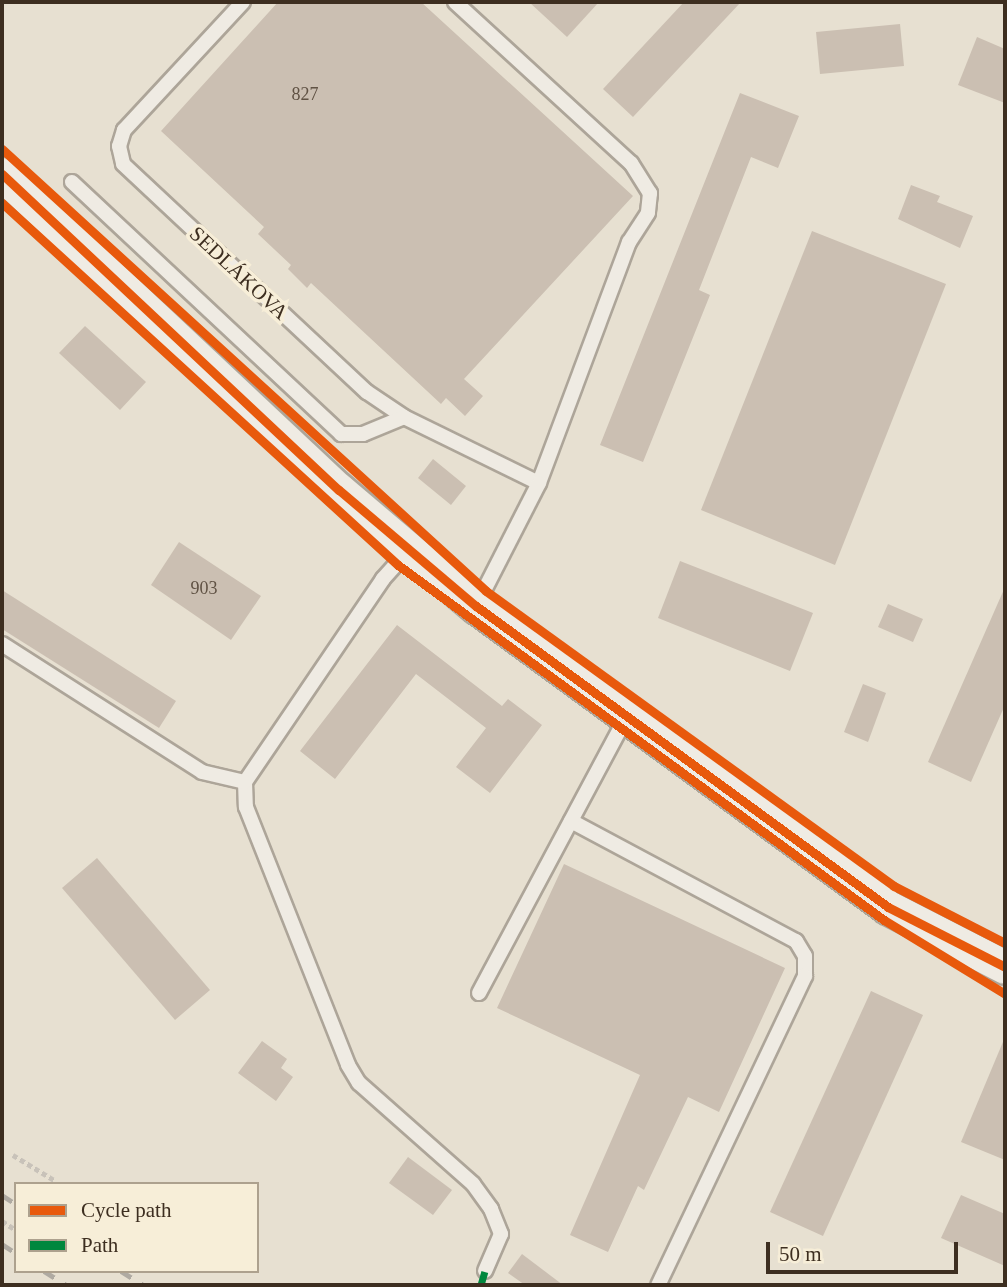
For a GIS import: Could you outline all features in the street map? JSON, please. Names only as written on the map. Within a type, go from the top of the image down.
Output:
[{"type":"street","points":[[2,174],[408,551],[476,606],[888,907],[1005,967]]},
{"type":"lane","name":"SEDLÁKOVA","points":[[243,2],[124,130],[119,146],[123,164],[367,392],[404,418],[539,483]]},
{"type":"lane","points":[[455,2],[631,163],[650,193],[648,213],[629,242],[539,483],[476,606]]},
{"type":"lane","points":[[72,182],[341,434],[363,434],[404,418]]},
{"type":"lane","points":[[408,551],[383,579],[245,782],[246,807],[348,1065],[359,1083],[472,1184],[491,1209],[501,1234],[485,1271]]},
{"type":"lane","points":[[2,643],[202,772],[245,782]]},
{"type":"lane","points":[[479,993],[627,716]]},
{"type":"lane","points":[[570,821],[796,941],[805,956],[805,976],[658,1285]]},
{"type":"path","points":[[13,1155],[54,1180]]},
{"type":"building","points":[[278,2],[421,2],[633,196],[464,379],[483,396],[465,416],[446,398],[441,404],[311,283],[307,288],[288,269],[291,265],[258,234],[264,227],[161,131]]},
{"type":"building","points":[[529,2],[599,2],[567,37]]},
{"type":"building","points":[[684,2],[741,2],[633,117],[603,89]]},
{"type":"building","points":[[900,24],[904,66],[820,74],[816,32]]},
{"type":"building","points":[[977,37],[1005,49],[1005,103],[958,85]]},
{"type":"building","points":[[740,93],[799,116],[778,168],[751,157],[699,290],[710,295],[643,462],[600,445]]},
{"type":"building","points":[[911,185],[940,196],[937,202],[973,216],[960,248],[898,219]]},
{"type":"building","points":[[812,231],[946,284],[835,565],[701,510]]},
{"type":"building","points":[[85,326],[146,382],[120,410],[59,353]]},
{"type":"building","points":[[433,459],[466,486],[451,505],[418,478]]},
{"type":"building","points":[[179,542],[261,596],[231,640],[151,585]]},
{"type":"building","points":[[680,561],[813,613],[790,671],[658,618]]},
{"type":"building","points":[[1005,587],[1005,705],[971,782],[928,762]]},
{"type":"building","points":[[2,590],[176,701],[159,728],[2,629]]},
{"type":"building","points":[[888,604],[923,619],[913,642],[878,627]]},
{"type":"building","points":[[397,625],[502,706],[508,699],[542,725],[490,793],[456,767],[486,728],[416,674],[335,779],[300,751]]},
{"type":"building","points":[[863,684],[886,693],[868,742],[844,732]]},
{"type":"building","points":[[97,858],[210,990],[175,1020],[62,888]]},
{"type":"building","points":[[564,864],[785,968],[719,1112],[688,1097],[644,1190],[638,1186],[608,1252],[570,1235],[640,1075],[497,1008]]},
{"type":"building","points":[[871,991],[923,1015],[823,1236],[770,1212]]},
{"type":"building","points":[[1005,1037],[1005,1160],[961,1142]]},
{"type":"building","points":[[262,1041],[287,1059],[281,1068],[293,1077],[276,1101],[238,1073]]},
{"type":"building","points":[[408,1157],[452,1190],[433,1215],[389,1183]]},
{"type":"building","points":[[961,1195],[1005,1214],[1005,1266],[941,1238]]},
{"type":"building","points":[[522,1254],[563,1285],[525,1285],[508,1273]]},
{"type":"railway","points":[[2,1195],[14,1203]]},
{"type":"railway","points":[[2,1244],[14,1252]]},
{"type":"railway","points":[[47,1273],[66,1285]]},
{"type":"railway","points":[[124,1273],[143,1285]]},
{"type":"marked path","points":[[481,1285],[485,1271]]},
{"type":"cycle path","points":[[2,149],[486,591],[894,886],[1005,943]]},
{"type":"cycle path","points":[[2,174],[339,490],[476,606],[888,907],[1005,967]]},
{"type":"cycle path","points":[[2,203],[398,565],[884,920],[1005,994]]}]
